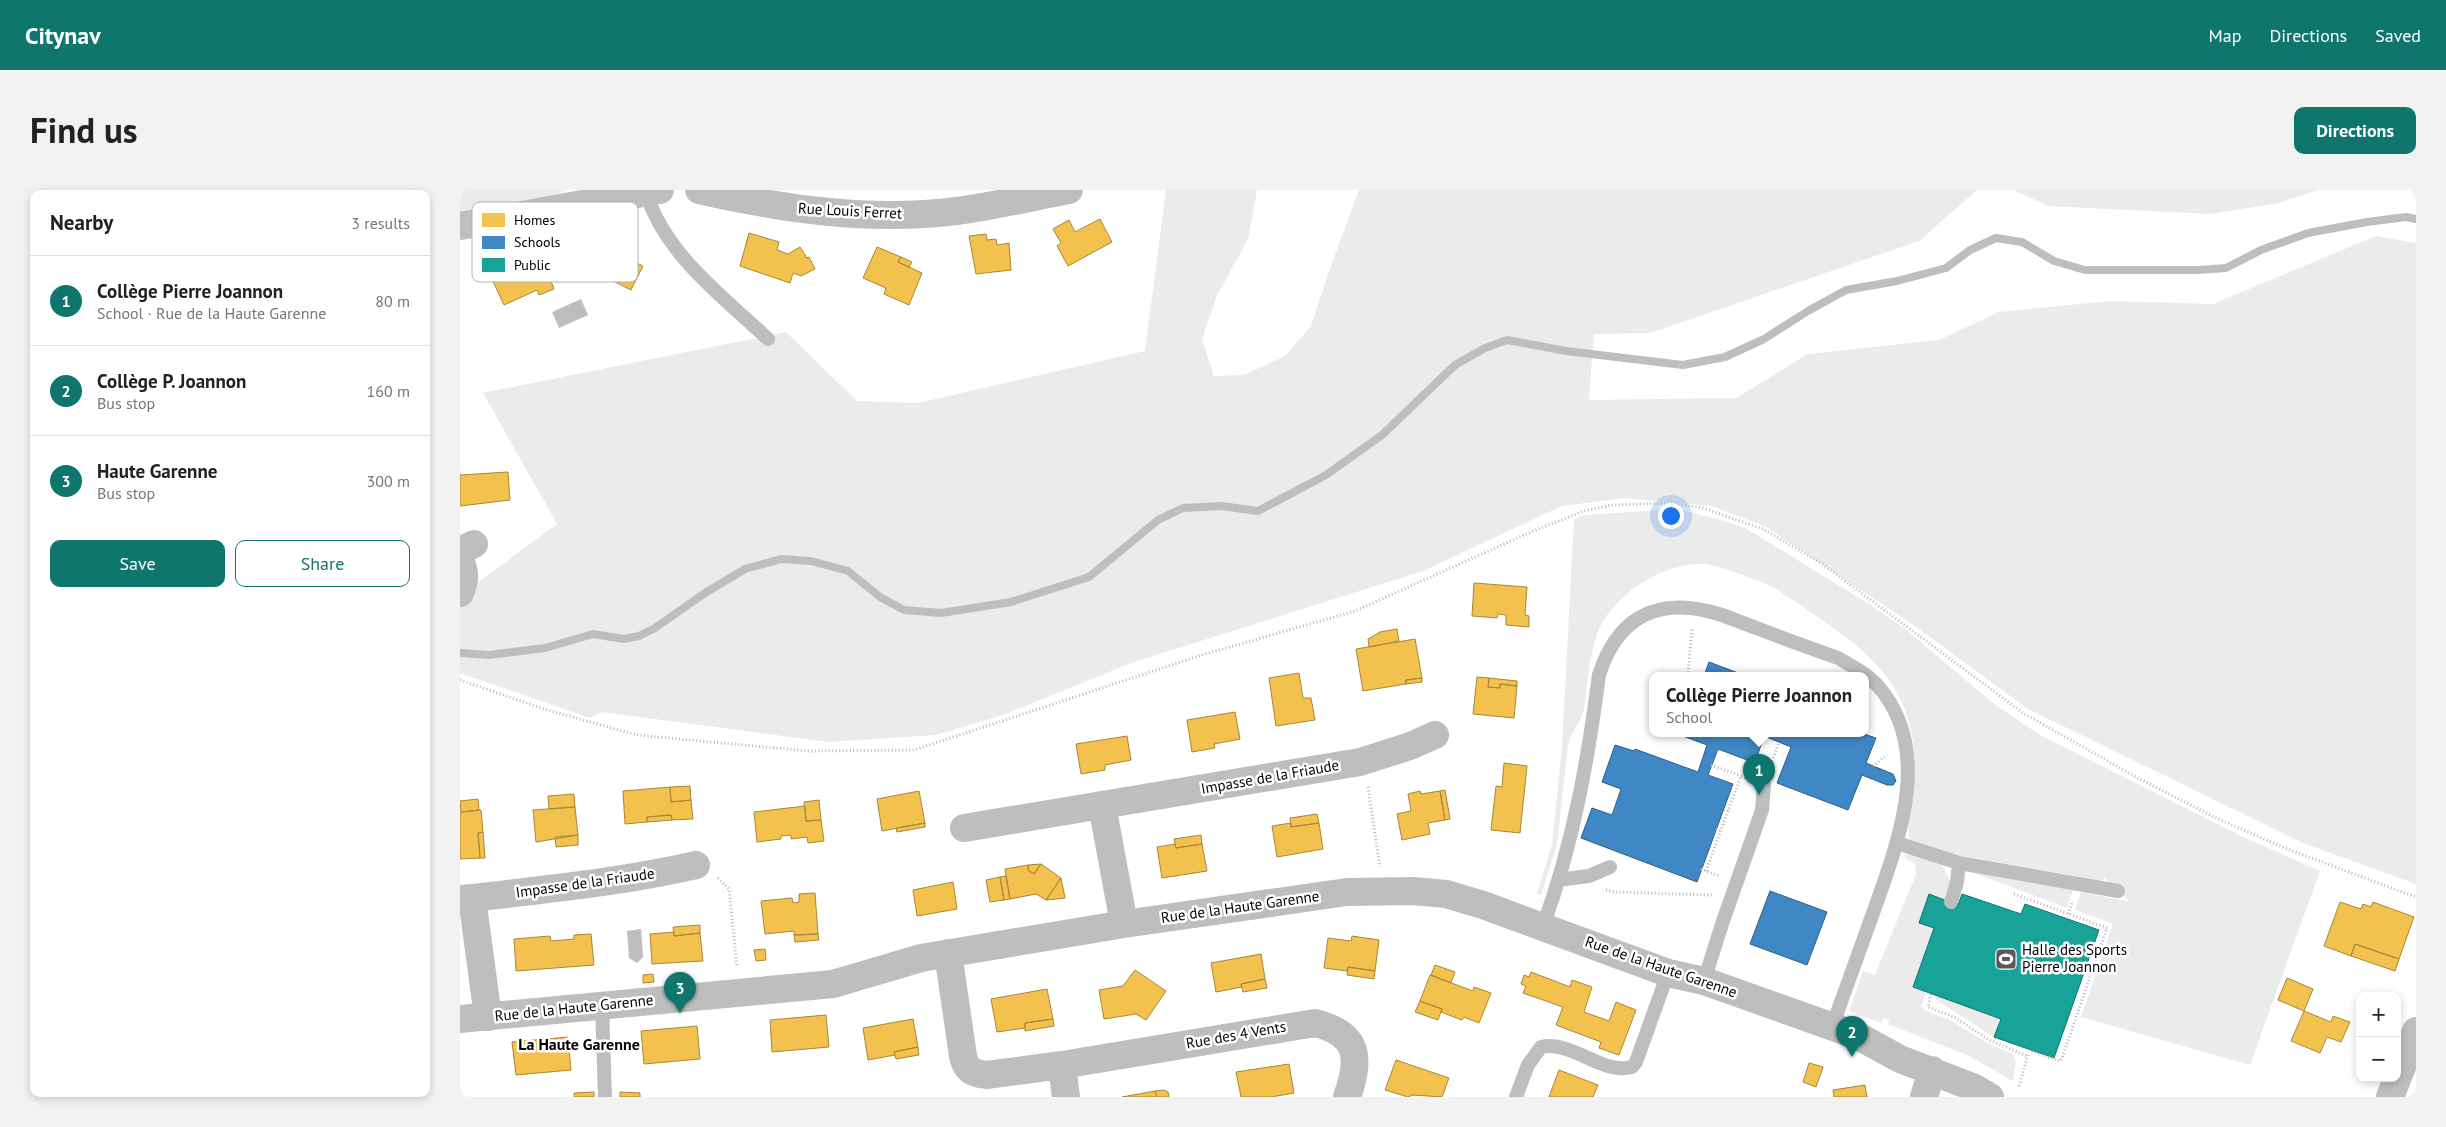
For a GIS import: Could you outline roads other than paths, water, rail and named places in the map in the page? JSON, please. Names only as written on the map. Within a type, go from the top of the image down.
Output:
[{"type":"street","name":"Rue Louis Ferret","points":[[699,190],[781,206],[832,213],[893,215],[956,211],[1001,196],[1069,190]]},
{"type":"street","points":[[560,202],[653,191]]},
{"type":"street","points":[[460,593],[465,580],[465,552]]},
{"type":"street","name":"Impasse de la Friaude","points":[[964,828],[1364,761],[1410,746],[1435,735]]},
{"type":"street","points":[[1102,805],[1124,924]]},
{"type":"street","name":"Impasse de la Friaude","points":[[488,1016],[466,898],[602,883],[648,876],[696,865]]},
{"type":"street","name":"Rue de la Haute Garenne","points":[[460,1019],[833,984],[862,977],[888,966],[948,953],[1319,895],[1383,890],[1446,894],[1483,905],[1668,973],[1704,981],[1856,1035],[1900,1059],[1932,1070],[1990,1097]]},
{"type":"street","name":"Rue des 4 Vents","points":[[948,953],[963,1056],[965,1066],[970,1071],[986,1075],[1062,1065],[1315,1023],[1328,1026],[1341,1033],[1350,1044],[1357,1068],[1347,1097]]},
{"type":"street","points":[[2390,1097],[2416,1031]]},
{"type":"street","points":[[1062,1065],[1066,1097]]},
{"type":"street","points":[[1924,1097],[1932,1070]]},
{"type":"lane","points":[[653,191],[656,219],[683,257],[698,275],[768,339]]},
{"type":"lane","points":[[1543,926],[1558,880],[1577,807],[1599,675],[1605,656],[1623,629],[1641,617],[1660,609],[1692,608],[1708,611],[1838,658],[1861,672]]},
{"type":"lane","points":[[1832,1027],[1897,843],[1909,776],[1907,752],[1901,728],[1892,707],[1877,685],[1869,679]]},
{"type":"lane","points":[[1704,981],[1762,810],[1764,784]]},
{"type":"lane","points":[[1897,843],[1959,863],[2118,891]]},
{"type":"lane","points":[[1952,902],[1959,863]]},
{"type":"lane","points":[[1558,880],[1590,876],[1610,867]]},
{"type":"lane","points":[[1516,1097],[1528,1065],[1541,1047],[1550,1045],[1560,1047],[1617,1068],[1632,1067],[1636,1062],[1668,973]]},
{"type":"lane","points":[[602,1006],[605,1097]]},
{"type":"waterway","points":[[460,653],[489,655],[545,648],[593,634],[624,639],[639,636],[655,628],[705,593],[745,569],[781,559],[811,561],[848,571],[880,597],[904,610],[941,613],[1011,602],[1089,577],[1158,520],[1183,508],[1221,506],[1258,511],[1326,475],[1382,435],[1455,365],[1485,348],[1507,340],[1566,351],[1683,365],[1725,357],[1764,339],[1846,290],[1897,281],[1946,268],[1970,250],[1996,238],[2022,242],[2054,261],[2085,270],[2198,270],[2226,268],[2261,250],[2308,233],[2367,222],[2406,217],[2416,219]]},
{"type":"place","name":"Collège Pierre Joannon","points":[[1759,795]]},
{"type":"place","name":"Halle des Sports Pierre Joannon","points":[[2006,959]]},
{"type":"place","name":"Haute Garenne","points":[[680,1013]]},
{"type":"place","name":"Collège P. Joannon","points":[[1852,1057]]},
{"type":"district","name":"La Haute Garenne","points":[[579,1044]]}]
